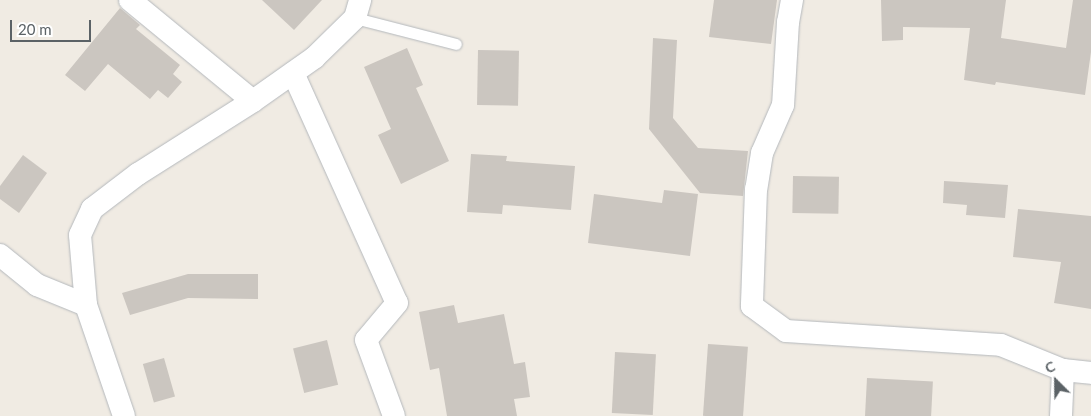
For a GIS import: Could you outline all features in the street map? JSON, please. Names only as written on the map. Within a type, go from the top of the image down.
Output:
[{"type":"street","points":[[130,0],[252,101]]},
{"type":"street","points":[[792,0],[788,22],[784,105],[762,153],[756,189],[752,306],[786,331],[1002,345],[1063,370],[1091,373]]},
{"type":"street","points":[[124,416],[86,305],[80,235],[92,209],[138,174],[252,101],[314,58],[358,9]]},
{"type":"street","points":[[293,73],[397,303],[366,340],[394,416]]},
{"type":"street","points":[[0,255],[37,286],[86,305]]},
{"type":"street","points":[[1061,416],[1063,370]]},
{"type":"lane","points":[[358,9],[456,44]]},
{"type":"building","points":[[262,0],[322,0],[294,30]]},
{"type":"building","points":[[714,0],[777,0],[771,44],[709,37]]},
{"type":"building","points":[[881,0],[1006,0],[1001,38],[1066,48],[1073,0],[1091,0],[1091,52],[1085,95],[996,82],[995,85],[964,80],[970,28],[903,27],[903,40],[882,41]]},
{"type":"building","points":[[120,8],[140,25],[136,29],[180,65],[173,74],[182,82],[168,98],[158,90],[150,99],[108,64],[85,91],[65,75]]},
{"type":"building","points":[[653,38],[677,40],[673,118],[698,148],[748,151],[743,196],[700,193],[649,129]]},
{"type":"building","points":[[407,48],[423,85],[416,88],[449,161],[401,184],[378,135],[391,129],[364,67]]},
{"type":"building","points":[[478,50],[519,51],[518,106],[477,105]]},
{"type":"building","points":[[471,154],[507,156],[506,161],[575,166],[571,210],[503,205],[502,214],[467,212]]},
{"type":"building","points":[[23,155],[47,173],[19,213],[0,199],[0,186]]},
{"type":"building","points":[[793,176],[839,177],[838,214],[792,213]]},
{"type":"building","points":[[944,181],[1008,185],[1005,218],[966,215],[967,205],[943,203]]},
{"type":"building","points":[[664,190],[698,194],[690,256],[588,243],[594,194],[662,203]]},
{"type":"building","points":[[1018,209],[1091,216],[1091,309],[1054,303],[1061,262],[1013,257]]},
{"type":"building","points":[[188,274],[258,274],[258,299],[188,298],[130,315],[122,293]]},
{"type":"building","points":[[454,305],[458,323],[504,314],[514,364],[525,362],[530,397],[514,399],[517,416],[447,416],[439,368],[430,370],[419,312]]},
{"type":"building","points":[[327,340],[338,385],[304,393],[293,348]]},
{"type":"building","points":[[708,344],[748,347],[743,416],[703,416]]},
{"type":"building","points":[[615,352],[656,354],[653,415],[612,413]]},
{"type":"building","points":[[164,358],[175,396],[154,403],[143,364]]},
{"type":"building","points":[[867,378],[933,381],[931,416],[865,416]]}]
